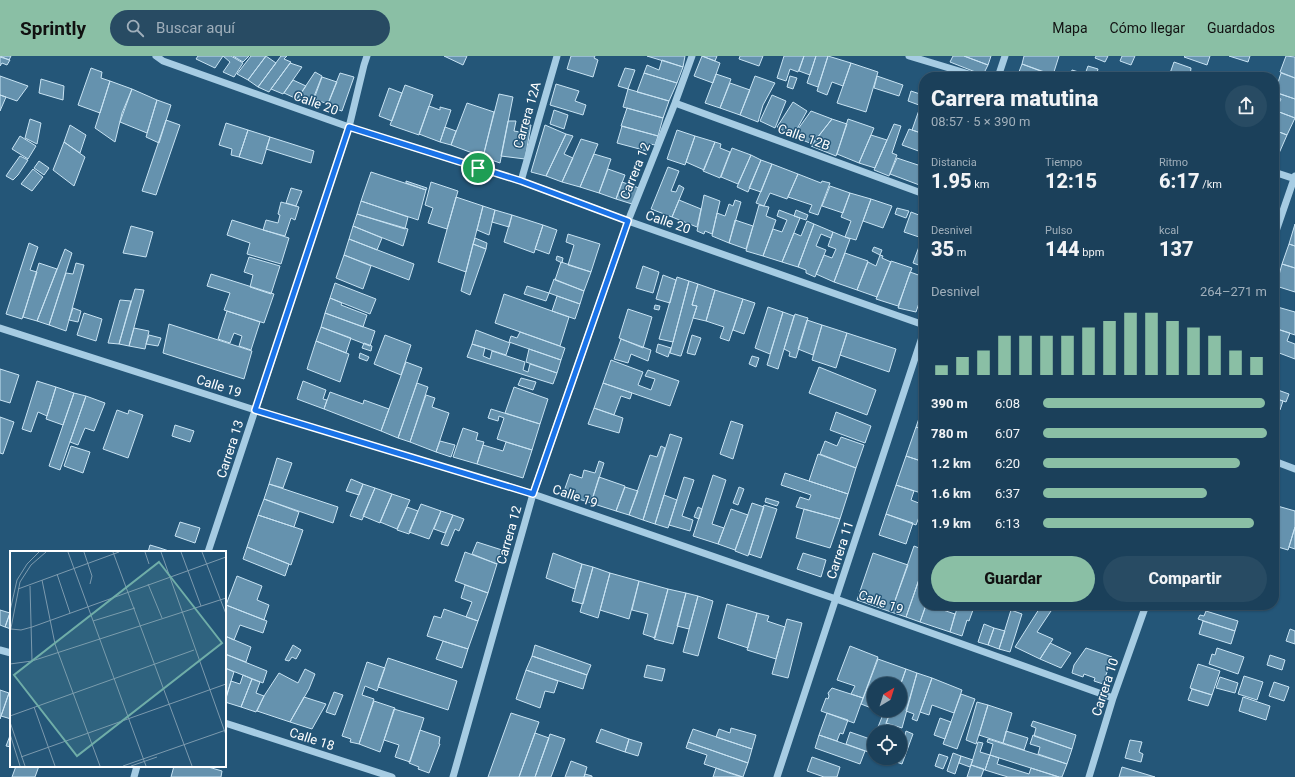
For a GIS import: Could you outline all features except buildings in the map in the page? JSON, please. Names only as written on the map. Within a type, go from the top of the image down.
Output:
[{"type":"street","name":"Calle 20","points":[[156,56],[166,58],[349,127],[521,181],[628,221],[919,323]]},
{"type":"street","name":"Carrera 13","points":[[208,551],[349,127],[367,56]]},
{"type":"street","name":"Carrera 12A","points":[[521,181],[557,56]]},
{"type":"street","name":"Carrera 12","points":[[453,777],[533,494],[628,221],[692,56]]},
{"type":"street","points":[[910,56],[963,72]]},
{"type":"street","points":[[1000,72],[1005,56]]},
{"type":"street","name":"Calle 12B","points":[[675,103],[919,192]]},
{"type":"street","points":[[1279,173],[1295,178],[1279,223]]},
{"type":"street","name":"Calle 19","points":[[0,328],[255,410],[533,494],[836,599],[1113,698]]},
{"type":"street","name":"Carrera 11","points":[[777,777],[919,346]]},
{"type":"street","points":[[1279,463],[1295,469]]},
{"type":"street","name":"Carrera 10","points":[[1089,777],[1113,698],[1144,610]]},
{"type":"street","points":[[0,650],[10,653]]},
{"type":"street","name":"Calle 18","points":[[226,723],[392,777]]},
{"type":"street","points":[[134,777],[137,767]]},
{"type":"route","points":[[349,127],[478,168],[521,181],[628,221],[533,494],[255,410],[349,127]]}]
